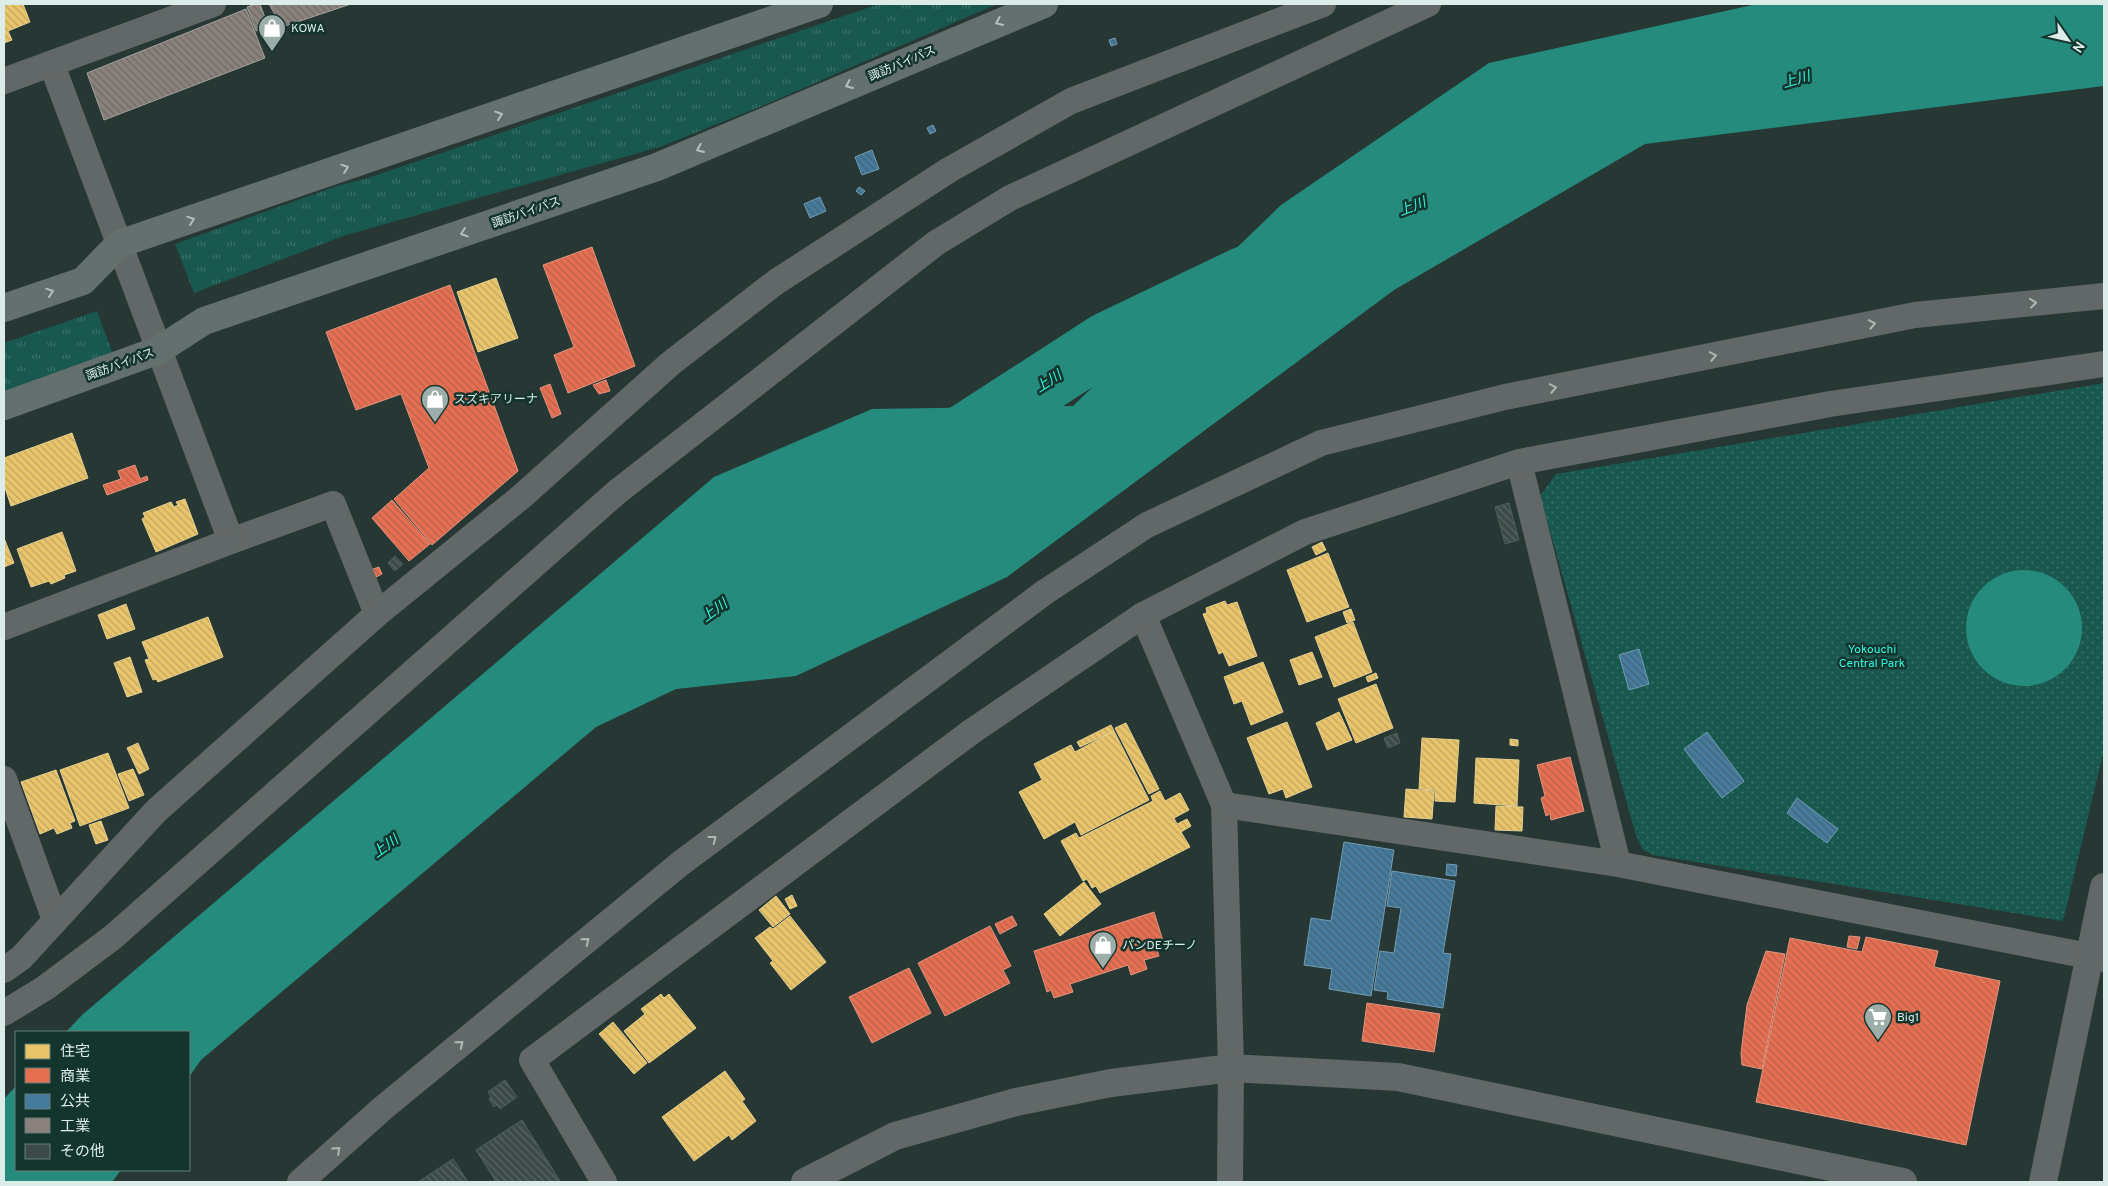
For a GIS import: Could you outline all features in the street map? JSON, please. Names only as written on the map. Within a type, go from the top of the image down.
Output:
[{"type":"highway","points":[[4,308],[83,281],[120,244],[819,4]]},
{"type":"highway","name":"諏訪バイパス","points":[[4,406],[159,350],[204,321],[657,167],[1044,4]]},
{"type":"street","points":[[4,81],[52,65],[165,12],[214,4]]},
{"type":"street","points":[[4,970],[21,958],[156,811],[377,614],[520,497],[686,352],[776,282],[924,186],[1071,101],[1323,4]]},
{"type":"street","points":[[4,1013],[45,988],[113,937],[617,492],[936,243],[1010,198],[1428,4]]},
{"type":"street","points":[[52,65],[231,541]]},
{"type":"street","points":[[300,1182],[383,1108],[680,863],[1045,592],[1147,525],[1321,443],[1505,397],[1916,315],[2104,296]]},
{"type":"street","points":[[604,1182],[532,1060],[971,732],[1143,615],[1305,532],[1519,462],[1830,404],[2104,364]]},
{"type":"street","points":[[1519,462],[1618,864]]},
{"type":"street","points":[[4,627],[333,504],[377,614]]},
{"type":"street","points":[[1143,615],[1224,805],[1231,1068],[1230,1182]]},
{"type":"street","points":[[4,779],[55,920]]},
{"type":"street","points":[[1224,805],[1618,864],[2097,957]]},
{"type":"street","points":[[2043,1182],[2097,957],[2104,887]]},
{"type":"street","points":[[805,1182],[895,1136],[1016,1102],[1111,1083],[1231,1068],[1398,1077],[1903,1182]]},
{"type":"green space","points":[[879,4],[997,4],[762,106],[660,147],[346,235],[194,293],[175,244],[337,186],[368,178]]},
{"type":"green space","points":[[97,311],[114,357],[4,396],[4,343]]},
{"type":"green space","name":"Yokouchi Central Park","points":[[2104,383],[2104,750],[2063,921],[1653,855],[1643,850],[1636,835],[1540,496],[1556,474]]},
{"type":"water","points":[[1757,4],[2104,4],[2104,86],[1645,144],[1394,290],[1007,577],[796,676],[676,689],[596,727],[201,1060],[190,1076],[190,1031],[67,1031],[82,1015],[714,477],[872,409],[1073,406],[1281,205],[1489,63]]},
{"type":"water","points":[[2024,570],[2046,575],[2065,587],[2077,606],[2082,628],[2077,650],[2065,669],[2046,681],[2024,686],[2002,681],[1983,669],[1971,650],[1966,628],[1971,606],[1983,587],[2002,575]]},
{"type":"water","points":[[15,1087],[15,1171],[120,1171],[112,1182],[4,1182],[4,1099]]},
{"type":"building: 住宅","points":[[4,4],[23,4],[30,22],[8,31],[12,40],[4,43]]},
{"type":"building: 住宅","points":[[496,278],[518,338],[478,352],[457,292]]},
{"type":"building: 住宅","points":[[72,433],[88,478],[11,506],[4,485],[4,458]]},
{"type":"building: 住宅","points":[[185,499],[198,534],[156,552],[142,519],[145,517],[143,513],[171,502],[174,507],[178,505],[176,502]]},
{"type":"building: 住宅","points":[[62,532],[76,571],[64,575],[65,578],[51,584],[49,581],[31,587],[17,549]]},
{"type":"building: 住宅","points":[[4,538],[14,563],[4,567]]},
{"type":"building: 住宅","points":[[1322,542],[1326,550],[1316,555],[1312,547]]},
{"type":"building: 住宅","points":[[1328,553],[1349,607],[1307,622],[1287,570]]},
{"type":"building: 住宅","points":[[1225,601],[1227,605],[1237,602],[1257,656],[1229,666],[1223,652],[1219,654],[1203,614],[1207,613],[1206,608]]},
{"type":"building: 住宅","points":[[126,604],[135,629],[107,639],[98,615]]},
{"type":"building: 住宅","points":[[1351,609],[1355,620],[1347,623],[1343,612]]},
{"type":"building: 住宅","points":[[208,617],[223,657],[158,682],[156,679],[153,680],[145,660],[149,659],[142,642]]},
{"type":"building: 住宅","points":[[1353,622],[1372,672],[1334,687],[1315,637]]},
{"type":"building: 住宅","points":[[1312,652],[1322,677],[1299,685],[1290,660]]},
{"type":"building: 住宅","points":[[130,657],[142,692],[127,697],[114,663]]},
{"type":"building: 住宅","points":[[1263,662],[1283,712],[1251,725],[1242,701],[1234,704],[1224,677]]},
{"type":"building: 住宅","points":[[1376,673],[1378,678],[1368,682],[1366,677]]},
{"type":"building: 住宅","points":[[1376,684],[1393,728],[1356,743],[1338,699]]},
{"type":"building: 住宅","points":[[1339,712],[1352,740],[1327,750],[1316,723]]},
{"type":"building: 住宅","points":[[1287,722],[1312,787],[1286,798],[1283,789],[1269,794],[1247,738]]},
{"type":"building: 住宅","points":[[1126,723],[1159,789],[1149,794],[1115,728]]},
{"type":"building: 住宅","points":[[1111,725],[1114,731],[1080,747],[1077,742]]},
{"type":"building: 住宅","points":[[1114,731],[1149,800],[1081,835],[1075,822],[1044,839],[1019,792],[1042,780],[1034,764],[1071,745],[1075,752]]},
{"type":"building: 住宅","points":[[1422,738],[1459,740],[1455,802],[1435,801],[1435,790],[1419,789]]},
{"type":"building: 住宅","points":[[1510,739],[1518,740],[1518,746],[1510,745]]},
{"type":"building: 住宅","points":[[138,743],[149,769],[139,774],[127,748]]},
{"type":"building: 住宅","points":[[108,753],[129,808],[80,826],[60,770]]},
{"type":"building: 住宅","points":[[1476,758],[1519,760],[1517,806],[1474,803]]},
{"type":"building: 住宅","points":[[133,769],[144,795],[129,801],[118,774]]},
{"type":"building: 住宅","points":[[56,770],[75,821],[70,823],[72,828],[57,834],[54,828],[40,834],[21,782]]},
{"type":"building: 住宅","points":[[1406,789],[1434,791],[1432,819],[1404,817]]},
{"type":"building: 住宅","points":[[1160,791],[1165,801],[1180,793],[1189,810],[1174,818],[1177,824],[1187,819],[1191,826],[1181,832],[1190,847],[1100,893],[1096,886],[1092,888],[1087,879],[1083,881],[1061,841],[1076,833],[1079,838],[1153,801],[1151,796]]},
{"type":"building: 住宅","points":[[1496,806],[1523,807],[1522,831],[1495,830]]},
{"type":"building: 住宅","points":[[101,821],[108,840],[96,844],[89,825]]},
{"type":"building: 住宅","points":[[1084,882],[1101,904],[1060,936],[1044,914]]},
{"type":"building: 住宅","points":[[792,895],[797,906],[790,909],[785,899]]},
{"type":"building: 住宅","points":[[776,896],[790,914],[773,927],[759,910]]},
{"type":"building: 住宅","points":[[790,916],[826,962],[791,990],[770,963],[773,961],[755,938],[770,927],[773,929]]},
{"type":"building: 住宅","points":[[661,994],[664,998],[669,994],[696,1028],[649,1063],[624,1031],[645,1014],[641,1009]]},
{"type":"building: 住宅","points":[[613,1022],[647,1063],[634,1074],[599,1034]]},
{"type":"building: 住宅","points":[[725,1071],[745,1099],[742,1101],[756,1121],[732,1140],[729,1135],[694,1161],[662,1117]]},
{"type":"building: 商業","points":[[592,247],[635,366],[568,393],[554,355],[574,347],[543,265]]},
{"type":"building: 商業","points":[[450,285],[518,471],[432,545],[394,499],[429,468],[401,394],[356,410],[326,332]]},
{"type":"building: 商業","points":[[606,380],[610,391],[599,394],[593,385]]},
{"type":"building: 商業","points":[[550,384],[561,414],[552,418],[540,388]]},
{"type":"building: 商業","points":[[135,465],[140,479],[147,476],[148,480],[107,495],[103,485],[121,479],[118,471]]},
{"type":"building: 商業","points":[[392,500],[430,544],[409,561],[372,518]]},
{"type":"building: 商業","points":[[379,567],[382,574],[376,577],[373,569]]},
{"type":"building: 商業","points":[[1570,757],[1584,811],[1551,820],[1550,814],[1546,816],[1541,798],[1545,796],[1537,765]]},
{"type":"building: 商業","points":[[1154,912],[1163,941],[1155,943],[1159,956],[1144,960],[1147,969],[1131,975],[1128,965],[1070,984],[1073,992],[1054,998],[1051,990],[1047,992],[1034,951]]},
{"type":"building: 商業","points":[[1012,916],[1017,925],[1000,934],[995,924]]},
{"type":"building: 商業","points":[[990,926],[1011,966],[1003,970],[1010,983],[945,1016],[918,963]]},
{"type":"building: 商業","points":[[1849,936],[1860,937],[1857,949],[1847,947]]},
{"type":"building: 商業","name":"Big1","points":[[1866,937],[1938,951],[1934,967],[2000,981],[1966,1145],[1756,1102],[1790,938],[1862,952]]},
{"type":"building: 商業","points":[[1766,951],[1785,954],[1762,1069],[1742,1065],[1741,1053],[1747,1005]]},
{"type":"building: 商業","points":[[909,968],[931,1013],[872,1043],[849,997]]},
{"type":"building: 商業","points":[[1367,1003],[1440,1014],[1434,1052],[1362,1041]]},
{"type":"building: 公共","points":[[1115,38],[1117,44],[1111,46],[1109,40]]},
{"type":"building: 公共","points":[[933,125],[936,131],[930,134],[927,128]]},
{"type":"building: 公共","points":[[872,150],[879,169],[862,175],[855,157]]},
{"type":"building: 公共","points":[[859,187],[865,191],[861,195],[856,191]]},
{"type":"building: 公共","points":[[820,197],[826,211],[810,218],[804,204]]},
{"type":"building: 公共","points":[[1639,649],[1649,684],[1629,690],[1619,655]]},
{"type":"building: 公共","points":[[1707,732],[1744,781],[1722,798],[1684,749]]},
{"type":"building: 公共","points":[[1797,798],[1838,829],[1827,843],[1787,813]]},
{"type":"building: 公共","points":[[1344,842],[1394,850],[1371,996],[1329,989],[1332,969],[1304,965],[1311,918],[1331,921]]},
{"type":"building: 公共","points":[[1447,864],[1457,865],[1456,876],[1446,875]]},
{"type":"building: 公共","points":[[1392,871],[1455,881],[1443,953],[1451,954],[1443,1008],[1387,999],[1388,992],[1374,990],[1380,951],[1394,953],[1401,908],[1387,906]]},
{"type":"building: 工業","points":[[260,4],[268,26],[256,31],[247,7]]},
{"type":"building: 工業","points":[[269,4],[351,4],[282,27]]},
{"type":"building: 工業","points":[[246,9],[265,58],[104,120],[87,73]]},
{"type":"building: その他","points":[[1509,503],[1519,540],[1505,544],[1495,507]]},
{"type":"building: その他","points":[[395,556],[403,564],[395,571],[388,563]]},
{"type":"building: その他","points":[[1397,733],[1400,743],[1388,748],[1384,738]]},
{"type":"building: その他","points":[[505,1080],[517,1097],[500,1109],[497,1105],[494,1107],[489,1099],[491,1097],[488,1092]]},
{"type":"building: その他","points":[[522,1120],[560,1181],[492,1182],[495,1180],[476,1150]]},
{"type":"building: その他","points":[[453,1159],[468,1182],[418,1182]]},
{"type":"waterway","name":"上川","points":[[937,452],[1107,342],[1245,276]]},
{"type":"place","name":"KOWA","points":[[272,52]]},
{"type":"place","name":"スズキアリーナ","points":[[435,423]]},
{"type":"place","name":"パンDEチーノ","points":[[1103,969]]},
{"type":"place","name":"Big1","points":[[1878,1041]]}]
